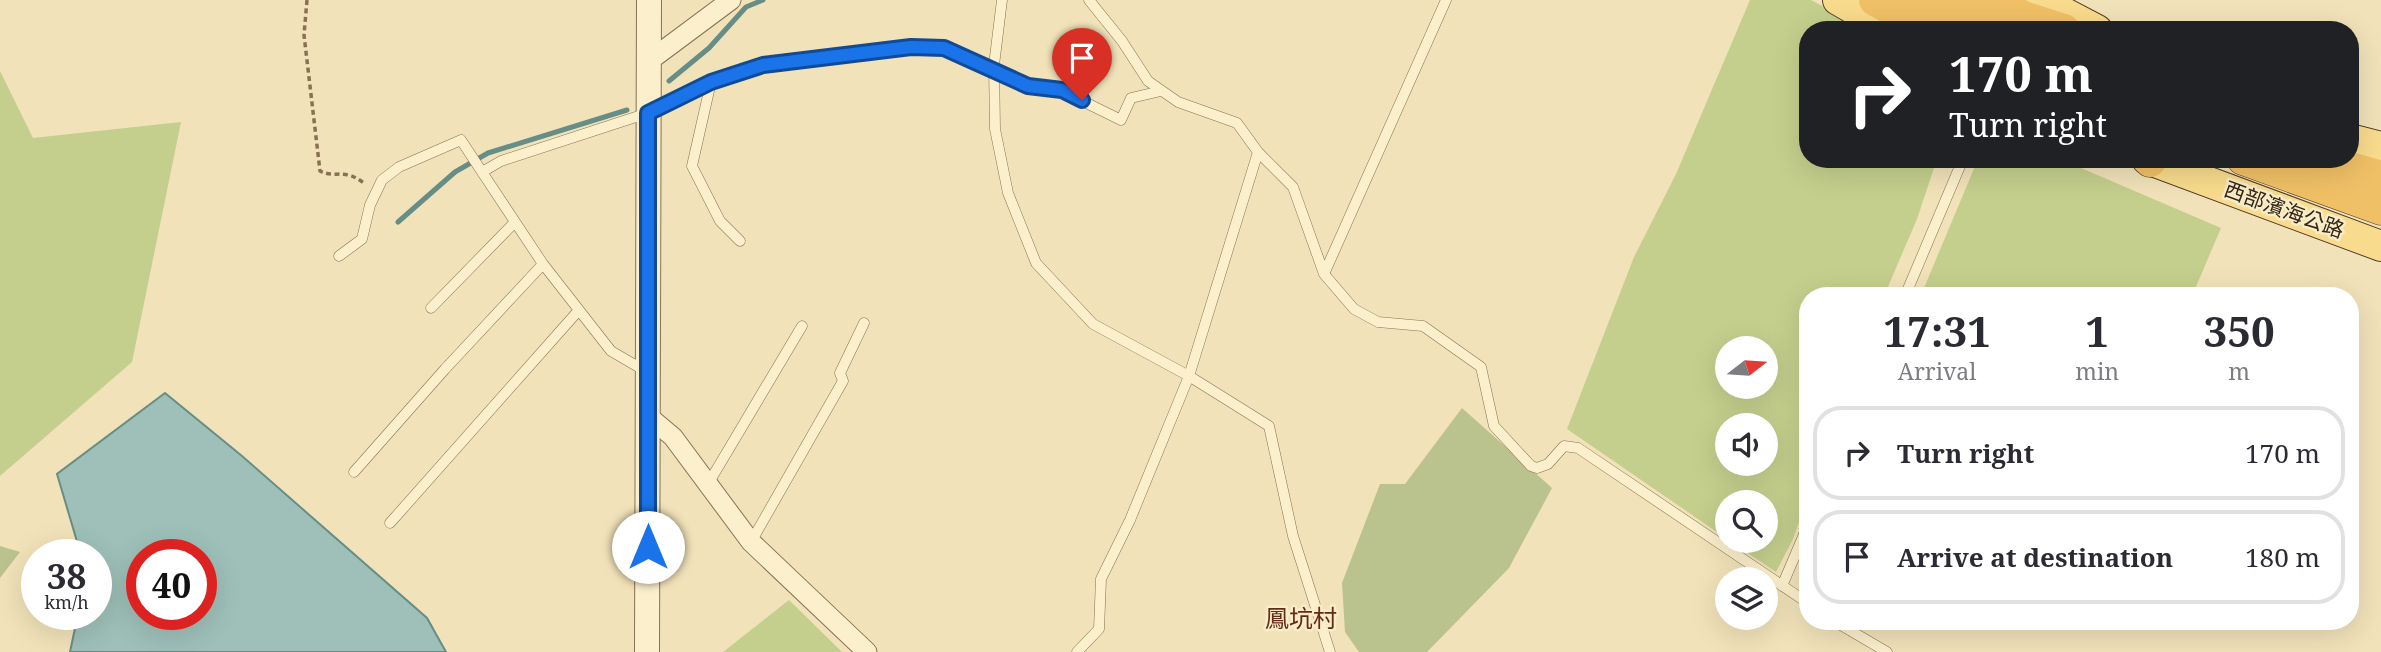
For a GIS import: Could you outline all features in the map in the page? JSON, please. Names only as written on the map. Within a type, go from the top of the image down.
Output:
[{"type":"highway","points":[[1875,0],[1913,21]]},
{"type":"highway","points":[[1910,0],[1948,21]]},
{"type":"highway","points":[[1948,0],[1984,21]]},
{"type":"highway","points":[[1994,0],[2023,17],[2036,21]]},
{"type":"highway","points":[[2268,168],[2381,208]]},
{"type":"highway","points":[[2350,168],[2381,177]]},
{"type":"main road","points":[[1839,0],[1875,21]]},
{"type":"main road","points":[[2040,0],[2080,21]]},
{"type":"main road","points":[[2359,141],[2381,147]]},
{"type":"main road","name":"西部濱海公路","points":[[2170,168],[2381,246]]},
{"type":"street","points":[[647,652],[649,0]]},
{"type":"street","points":[[649,61],[731,0]]},
{"type":"street","points":[[648,416],[673,437],[751,542],[867,652]]},
{"type":"lane","points":[[1002,0],[994,73],[995,129],[1008,193],[1036,263],[1093,324],[1189,376],[1269,426],[1293,536],[1330,652]]},
{"type":"lane","points":[[1089,0],[1122,41],[1148,81],[1178,102],[1237,123],[1258,152],[1293,187],[1324,274],[1364,317],[1378,322],[1423,326],[1481,367],[1491,415],[1498,433],[1531,466],[1537,468],[1548,464],[1564,446],[1578,448],[1799,597]]},
{"type":"lane","points":[[1324,274],[1446,0]]},
{"type":"lane","points":[[482,172],[501,161],[648,113],[711,82],[763,65],[911,47],[944,48],[994,73],[1028,86],[1062,90],[1121,120],[1131,98],[1161,92]]},
{"type":"lane","points":[[711,82],[692,166],[720,221],[740,241]]},
{"type":"lane","points":[[339,256],[362,239],[382,180],[399,167],[461,140],[543,264],[611,351],[648,372]]},
{"type":"lane","points":[[1077,652],[1099,629],[1101,579],[1130,520],[1189,376],[1258,152]]},
{"type":"lane","points":[[1909,287],[1959,168]]},
{"type":"lane","points":[[431,308],[515,222]]},
{"type":"lane","points":[[354,472],[543,264]]},
{"type":"lane","points":[[390,523],[579,310]]},
{"type":"lane","points":[[751,542],[843,381],[840,373],[864,323]]},
{"type":"lane","points":[[708,484],[802,326]]},
{"type":"lane","points":[[1782,586],[1799,546]]},
{"type":"lane","points":[[1849,630],[1887,652]]},
{"type":"path","points":[[307,0],[304,35],[320,171],[330,174],[342,172],[376,192]]},
{"type":"green space","points":[[1750,0],[1811,0],[1852,21],[1799,21],[1799,168],[1934,168],[1917,219],[1888,287],[1799,287],[1799,521],[1778,568],[1769,567],[1748,553],[1778,553],[1778,490],[1715,490],[1715,531],[1567,429],[1634,257],[1676,174]]},
{"type":"green space","points":[[0,71],[33,138],[181,122],[132,362],[0,476]]},
{"type":"green space","points":[[1974,168],[2081,168],[2221,228],[2196,287],[1924,287]]},
{"type":"green space","points":[[1462,408],[1552,488],[1509,568],[1427,652],[1359,652],[1345,632],[1342,583],[1380,484],[1405,484]]},
{"type":"green space","points":[[0,546],[20,552],[0,578]]},
{"type":"green space","points":[[789,600],[842,652],[723,652]]},
{"type":"water","points":[[165,393],[242,456],[427,618],[446,652],[70,652],[75,630],[112,630],[112,539],[76,539],[57,474]]},
{"type":"waterway","points":[[669,81],[709,48],[746,7],[763,0]]},
{"type":"waterway","points":[[398,222],[455,172],[488,153],[627,110]]},
{"type":"district","name":"鳳坑村","points":[[1301,619]]},
{"type":"route","points":[[648,547],[648,113],[711,82],[763,65],[814,57],[848,57],[911,47],[944,48],[994,73],[1028,86],[1062,90],[1082,100]]}]
